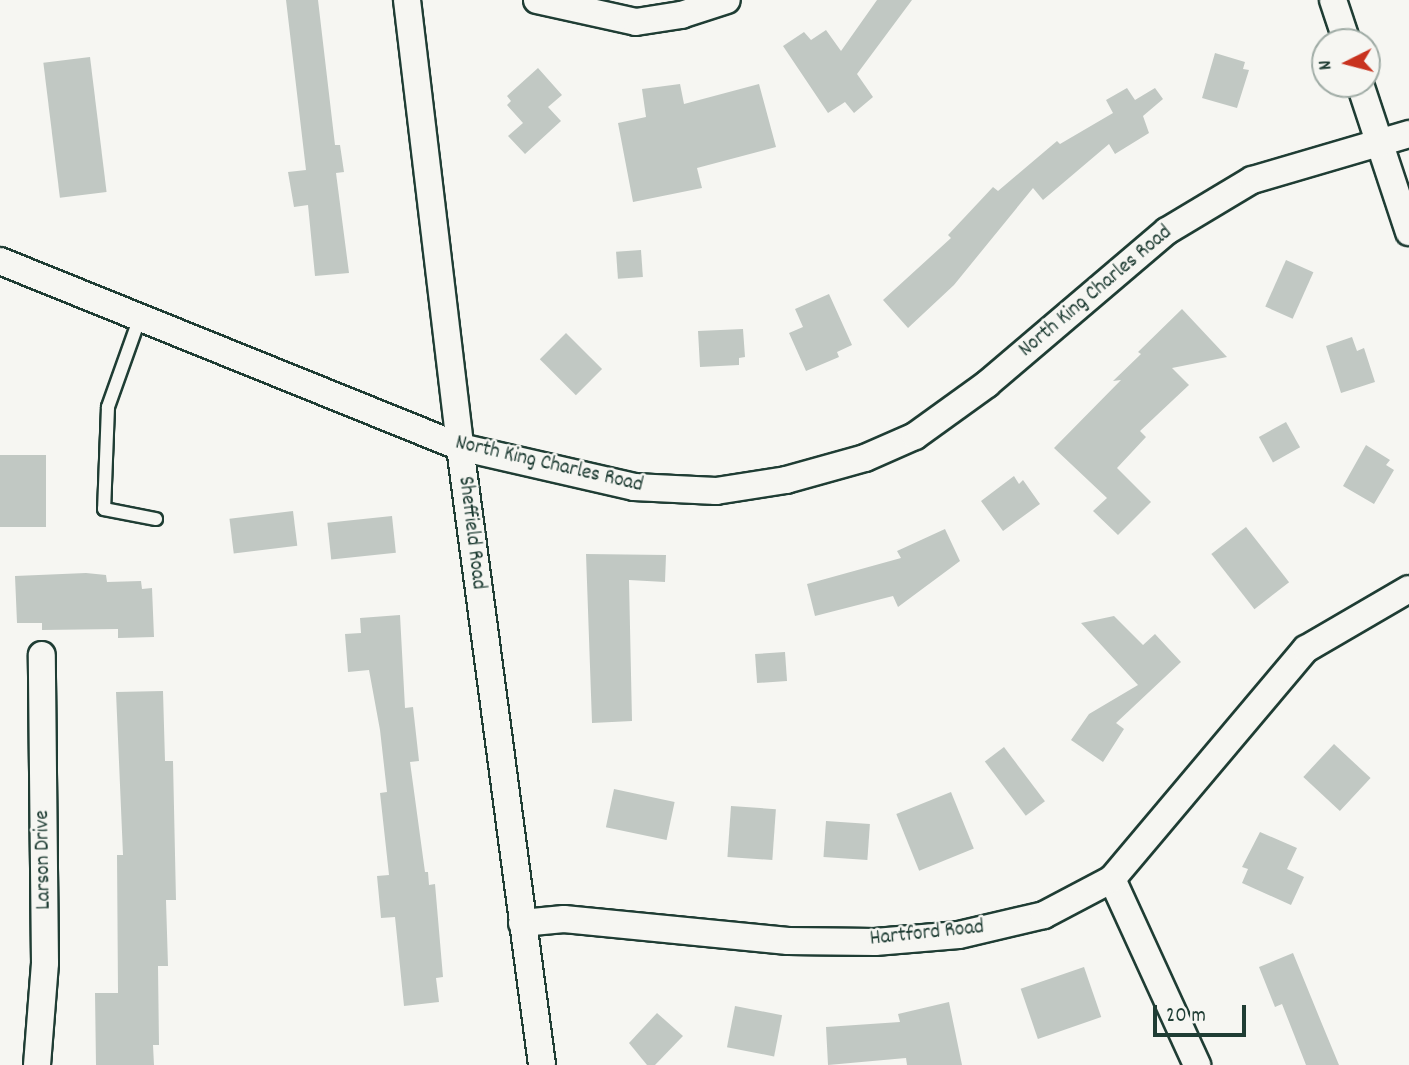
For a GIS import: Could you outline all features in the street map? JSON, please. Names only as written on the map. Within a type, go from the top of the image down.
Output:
[{"type":"street","name":"Sheffield Road","points":[[407,0],[460,447],[542,1065]]},
{"type":"street","points":[[537,0],[636,22],[681,15],[727,0]]},
{"type":"street","points":[[1334,0],[1343,28]]},
{"type":"street","points":[[1364,98],[1409,232]]},
{"type":"street","name":"North King Charles Road","points":[[0,261],[460,447],[634,487],[716,491],[786,480],[865,458],[915,436],[987,384],[1167,231],[1252,180],[1378,140],[1409,134]]},
{"type":"street","name":"Hartford Road","points":[[522,923],[564,919],[788,941],[887,941],[960,935],[1044,915],[1112,879],[1306,649],[1409,589]]},
{"type":"street","name":"Larson Drive","points":[[37,1065],[45,963],[43,654]]},
{"type":"street","points":[[1112,879],[1197,1065]]},
{"type":"lane","points":[[140,317],[108,407],[104,509],[156,519]]},
{"type":"building","points":[[286,0],[318,0],[335,145],[340,145],[344,172],[336,173],[349,273],[315,276],[308,205],[294,207],[288,172],[306,170]]},
{"type":"building","points":[[877,0],[912,0],[857,74],[873,97],[854,113],[845,102],[828,113],[783,46],[804,32],[811,40],[826,30],[841,51]]},
{"type":"building","points":[[1215,53],[1245,62],[1243,69],[1249,70],[1237,108],[1202,98]]},
{"type":"building","points":[[90,57],[107,192],[60,198],[43,63]]},
{"type":"building","points":[[538,68],[562,95],[548,107],[561,121],[525,154],[508,136],[523,123],[507,105],[511,101],[507,96]]},
{"type":"building","points":[[680,84],[684,104],[759,84],[776,147],[697,168],[702,188],[633,202],[618,123],[646,117],[642,89]]},
{"type":"building","points":[[1127,88],[1135,100],[1155,88],[1163,99],[1143,116],[1149,133],[1115,154],[1109,144],[1043,200],[1033,188],[954,285],[908,328],[883,300],[951,238],[948,235],[993,187],[998,191],[1057,141],[1060,144],[1113,113],[1106,100]]},
{"type":"building","points":[[641,250],[643,277],[618,279],[616,252]]},
{"type":"building","points":[[1286,260],[1313,272],[1293,319],[1265,307]]},
{"type":"building","points":[[829,294],[852,345],[837,352],[839,357],[806,371],[789,333],[803,327],[795,309]]},
{"type":"building","points":[[1182,309],[1227,357],[1172,368],[1189,385],[1140,431],[1146,437],[1117,468],[1151,502],[1118,535],[1093,511],[1107,498],[1054,448],[1121,380],[1113,381],[1141,354],[1138,352]]},
{"type":"building","points":[[743,329],[745,357],[739,358],[739,365],[700,367],[698,331]]},
{"type":"building","points":[[566,333],[602,369],[576,395],[540,359]]},
{"type":"building","points":[[1352,337],[1357,351],[1364,348],[1375,382],[1341,393],[1326,346]]},
{"type":"building","points":[[1286,422],[1300,447],[1273,462],[1259,437]]},
{"type":"building","points":[[1366,445],[1390,460],[1386,465],[1394,470],[1374,504],[1343,486]]},
{"type":"building","points":[[0,455],[46,455],[46,527],[0,527]]},
{"type":"building","points":[[1014,476],[1019,484],[1023,480],[1040,504],[1003,531],[981,501]]},
{"type":"building","points":[[293,511],[297,546],[234,554],[229,519]]},
{"type":"building","points":[[392,516],[396,553],[331,560],[327,523]]},
{"type":"building","points":[[1246,527],[1289,582],[1254,609],[1211,554]]},
{"type":"building","points":[[945,529],[960,561],[898,607],[893,596],[815,616],[807,584],[901,558],[897,551]]},
{"type":"building","points":[[586,554],[666,555],[665,582],[629,580],[632,721],[592,723]]},
{"type":"building","points":[[86,573],[106,575],[107,582],[141,581],[142,589],[152,588],[154,637],[118,638],[118,629],[42,630],[42,623],[17,623],[15,576]]},
{"type":"building","points":[[400,615],[405,708],[413,707],[419,761],[410,762],[425,872],[428,872],[429,885],[435,884],[443,977],[436,978],[439,1002],[404,1006],[395,917],[381,918],[377,876],[389,875],[380,793],[387,792],[380,730],[369,670],[348,672],[345,634],[361,633],[360,618]]},
{"type":"building","points":[[1114,616],[1143,645],[1155,634],[1181,662],[1116,723],[1124,729],[1103,762],[1071,740],[1089,714],[1138,685],[1081,623]]},
{"type":"building","points":[[785,652],[787,681],[757,683],[755,654]]},
{"type":"building","points":[[163,691],[165,761],[173,761],[176,900],[166,900],[168,966],[158,966],[159,1045],[153,1045],[154,1065],[96,1065],[95,993],[118,993],[117,855],[123,855],[116,692]]},
{"type":"building","points":[[1334,744],[1371,778],[1340,811],[1303,777]]},
{"type":"building","points":[[1004,747],[1045,801],[1026,816],[985,761]]},
{"type":"building","points":[[614,789],[675,802],[667,840],[606,827]]},
{"type":"building","points":[[951,792],[974,849],[919,871],[896,814]]},
{"type":"building","points":[[731,806],[776,809],[772,860],[727,857]]},
{"type":"building","points":[[826,821],[870,824],[867,860],[823,857]]},
{"type":"building","points":[[1260,832],[1297,848],[1287,869],[1304,877],[1291,905],[1242,883],[1248,869],[1242,867]]},
{"type":"building","points":[[1293,953],[1339,1065],[1306,1065],[1282,1004],[1275,1007],[1259,967]]},
{"type":"building","points":[[1084,967],[1101,1017],[1038,1039],[1021,989]]},
{"type":"building","points":[[949,1002],[962,1065],[907,1065],[906,1058],[828,1065],[826,1027],[900,1022],[898,1014]]},
{"type":"building","points":[[735,1006],[782,1015],[774,1056],[727,1047]]},
{"type":"building","points":[[657,1013],[683,1036],[655,1065],[647,1065],[629,1043]]}]
